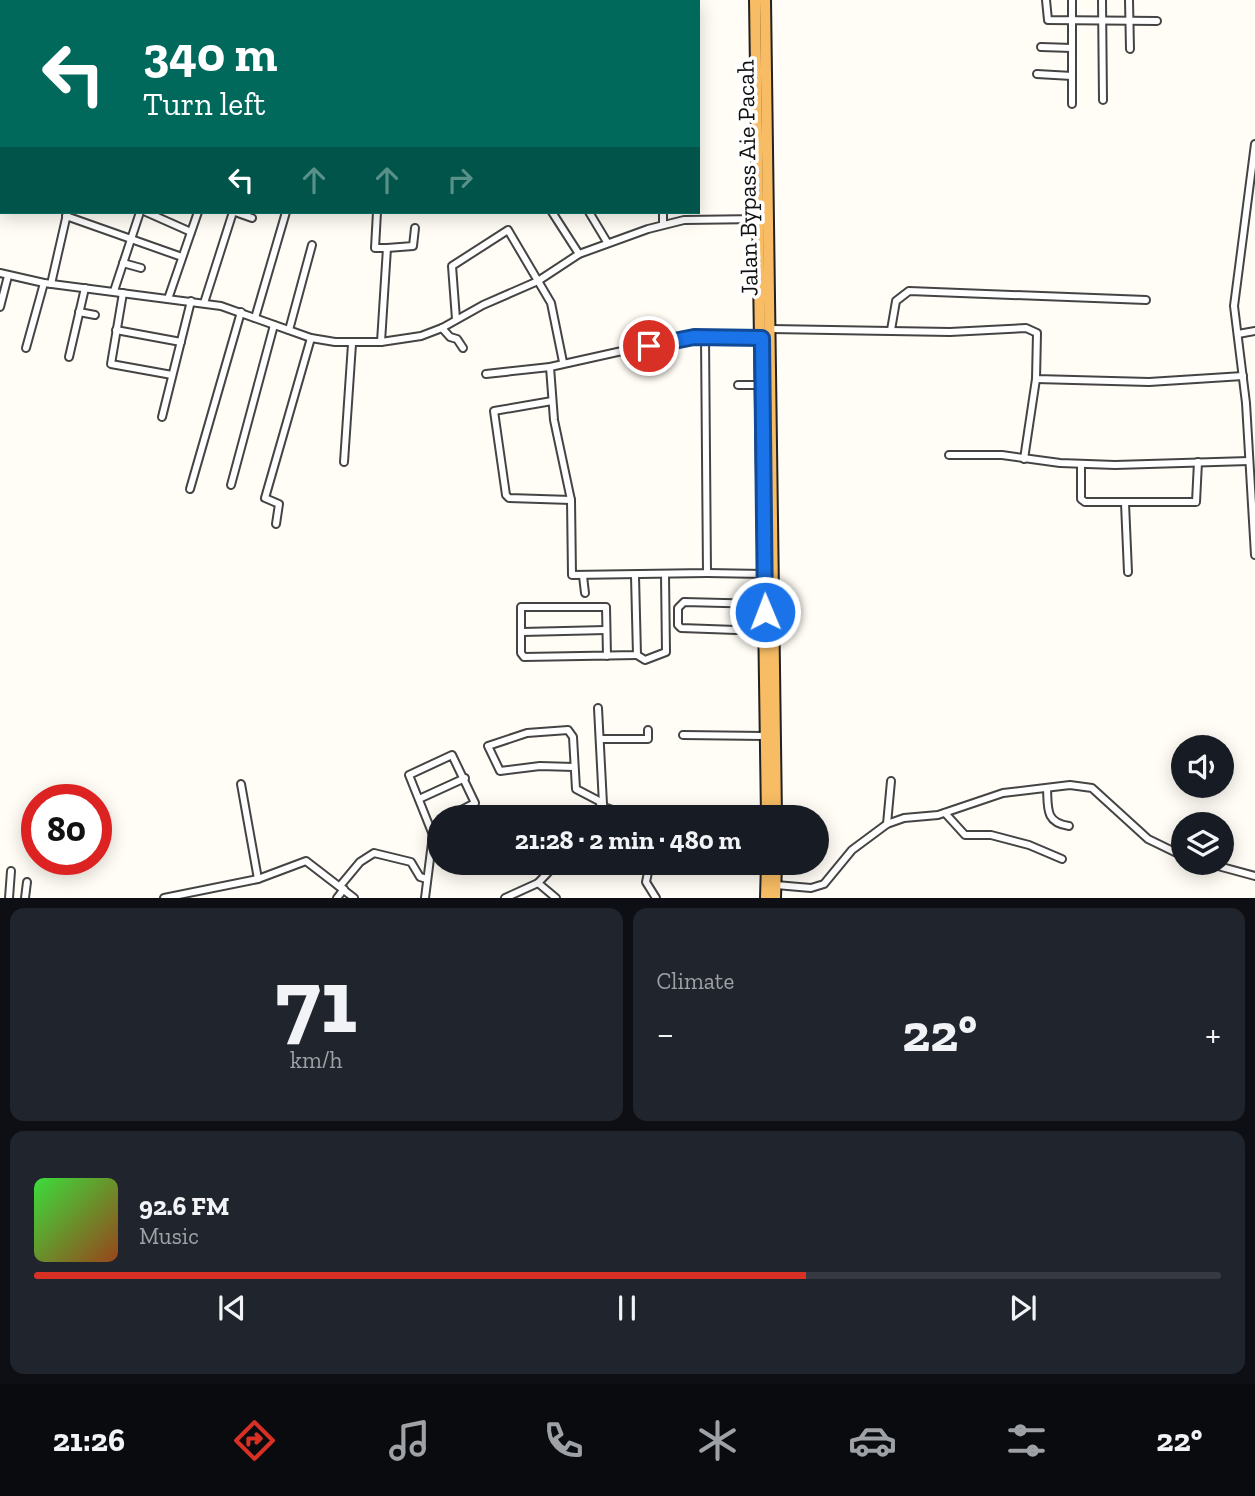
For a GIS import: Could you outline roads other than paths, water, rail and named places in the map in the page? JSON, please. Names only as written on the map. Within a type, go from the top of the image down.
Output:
[{"type":"highway","points":[[755,0],[763,385],[767,412],[764,574],[767,805]]},
{"type":"highway","name":"Jalan Bypass Aie Pacah","points":[[765,0],[771,330],[767,412],[774,805]]},
{"type":"highway","points":[[766,898],[767,875]]},
{"type":"highway","points":[[775,898],[776,875]]},
{"type":"street","points":[[1046,0],[1048,20],[1157,21]]},
{"type":"street","points":[[1072,0],[1072,104]]},
{"type":"street","points":[[1102,0],[1103,100]]},
{"type":"street","points":[[1129,0],[1130,49]]},
{"type":"street","points":[[1041,47],[1072,48]]},
{"type":"street","points":[[1037,74],[1072,76]]},
{"type":"street","points":[[1255,145],[1234,282],[1251,458],[1255,555]]},
{"type":"street","points":[[1246,202],[1255,204]]},
{"type":"street","points":[[26,348],[67,214],[182,257]]},
{"type":"street","points":[[114,291],[139,214]]},
{"type":"street","points":[[150,214],[191,232]]},
{"type":"street","points":[[168,299],[197,214]]},
{"type":"street","points":[[204,303],[233,214]]},
{"type":"street","points":[[240,214],[252,218]]},
{"type":"street","points":[[255,318],[285,214]]},
{"type":"street","points":[[377,214],[375,247],[412,246],[415,228]]},
{"type":"street","points":[[553,214],[579,254]]},
{"type":"street","points":[[590,214],[607,242]]},
{"type":"street","points":[[663,214],[663,224]]},
{"type":"street","points":[[0,273],[47,284],[204,303],[241,312],[311,338],[352,344],[381,342],[421,336],[442,328],[538,281],[579,254],[607,242],[684,220],[760,219]]},
{"type":"street","points":[[456,319],[452,266],[483,248],[506,230],[510,232],[556,317],[564,362]]},
{"type":"street","points":[[289,331],[312,246]]},
{"type":"street","points":[[381,342],[387,248]]},
{"type":"street","points":[[123,262],[141,268]]},
{"type":"street","points":[[0,307],[8,276]]},
{"type":"street","points":[[69,357],[85,288]]},
{"type":"street","points":[[891,330],[896,301],[909,292],[1146,300]]},
{"type":"street","points":[[122,293],[111,365],[173,375]]},
{"type":"street","points":[[162,417],[191,302]]},
{"type":"street","points":[[79,312],[95,315]]},
{"type":"street","points":[[190,489],[241,312]]},
{"type":"street","points":[[231,485],[274,325]]},
{"type":"street","points":[[442,328],[450,337],[457,339],[463,348]]},
{"type":"street","points":[[116,330],[181,341]]},
{"type":"street","points":[[771,330],[1034,330],[1036,379],[1024,459]]},
{"type":"street","points":[[1238,334],[1255,331]]},
{"type":"street","points":[[486,374],[590,360],[676,340],[705,337],[762,338]]},
{"type":"street","points":[[705,337],[707,573]]},
{"type":"street","points":[[276,524],[279,504],[265,498],[311,338]]},
{"type":"street","points":[[344,462],[352,344]]},
{"type":"street","points":[[550,367],[552,401],[571,500],[570,573],[583,576],[764,574]]},
{"type":"street","points":[[1036,379],[1149,382],[1243,376]]},
{"type":"street","points":[[738,385],[763,385]]},
{"type":"street","points":[[552,401],[494,411],[506,495],[509,498],[571,500]]},
{"type":"street","points":[[1246,403],[1255,402]]},
{"type":"street","points":[[949,455],[1081,464],[1198,462],[1251,458]]},
{"type":"street","points":[[1081,464],[1083,501],[1197,502],[1198,462]]},
{"type":"street","points":[[1125,503],[1128,572]]},
{"type":"street","points":[[607,656],[604,606],[521,608],[521,653],[524,657],[607,656],[637,655],[645,660],[666,652],[665,575]]},
{"type":"street","points":[[583,576],[585,593]]},
{"type":"street","points":[[635,576],[637,655]]},
{"type":"street","points":[[765,604],[684,602],[678,608],[678,625],[681,628],[765,631]]},
{"type":"street","points":[[751,604],[751,631]]},
{"type":"street","points":[[522,632],[606,631]]},
{"type":"street","points":[[598,708],[602,805]]},
{"type":"street","points":[[573,767],[540,766],[500,771],[488,746],[527,733],[568,730],[573,737],[576,789],[599,801],[601,805]]},
{"type":"street","points":[[600,739],[648,739],[648,730]]},
{"type":"street","points":[[683,735],[766,736]]},
{"type":"street","points":[[427,818],[408,776],[453,755],[475,803],[471,805]]},
{"type":"street","points":[[419,799],[464,778]]},
{"type":"street","points":[[887,824],[891,781]]},
{"type":"street","points":[[241,784],[258,879]]},
{"type":"street","points":[[776,886],[811,888],[824,884],[842,860],[887,824],[912,816],[945,813],[1003,793],[1046,788],[1088,786],[1148,839],[1171,850]]},
{"type":"street","points":[[1046,788],[1051,819],[1055,824],[1069,826]]},
{"type":"street","points":[[945,813],[967,836],[991,835],[1029,845],[1062,859]]},
{"type":"street","points":[[337,898],[360,862],[374,853],[411,862],[420,877],[427,879]]},
{"type":"street","points":[[164,898],[258,879],[306,861],[354,898]]},
{"type":"street","points":[[1234,870],[1255,876]]},
{"type":"street","points":[[9,898],[11,871]]},
{"type":"street","points":[[425,898],[428,875]]},
{"type":"street","points":[[505,898],[527,894],[545,875]]},
{"type":"street","points":[[647,875],[646,882],[656,898]]},
{"type":"street","points":[[25,898],[27,882]]},
{"type":"street","points":[[538,883],[556,898]]}]
